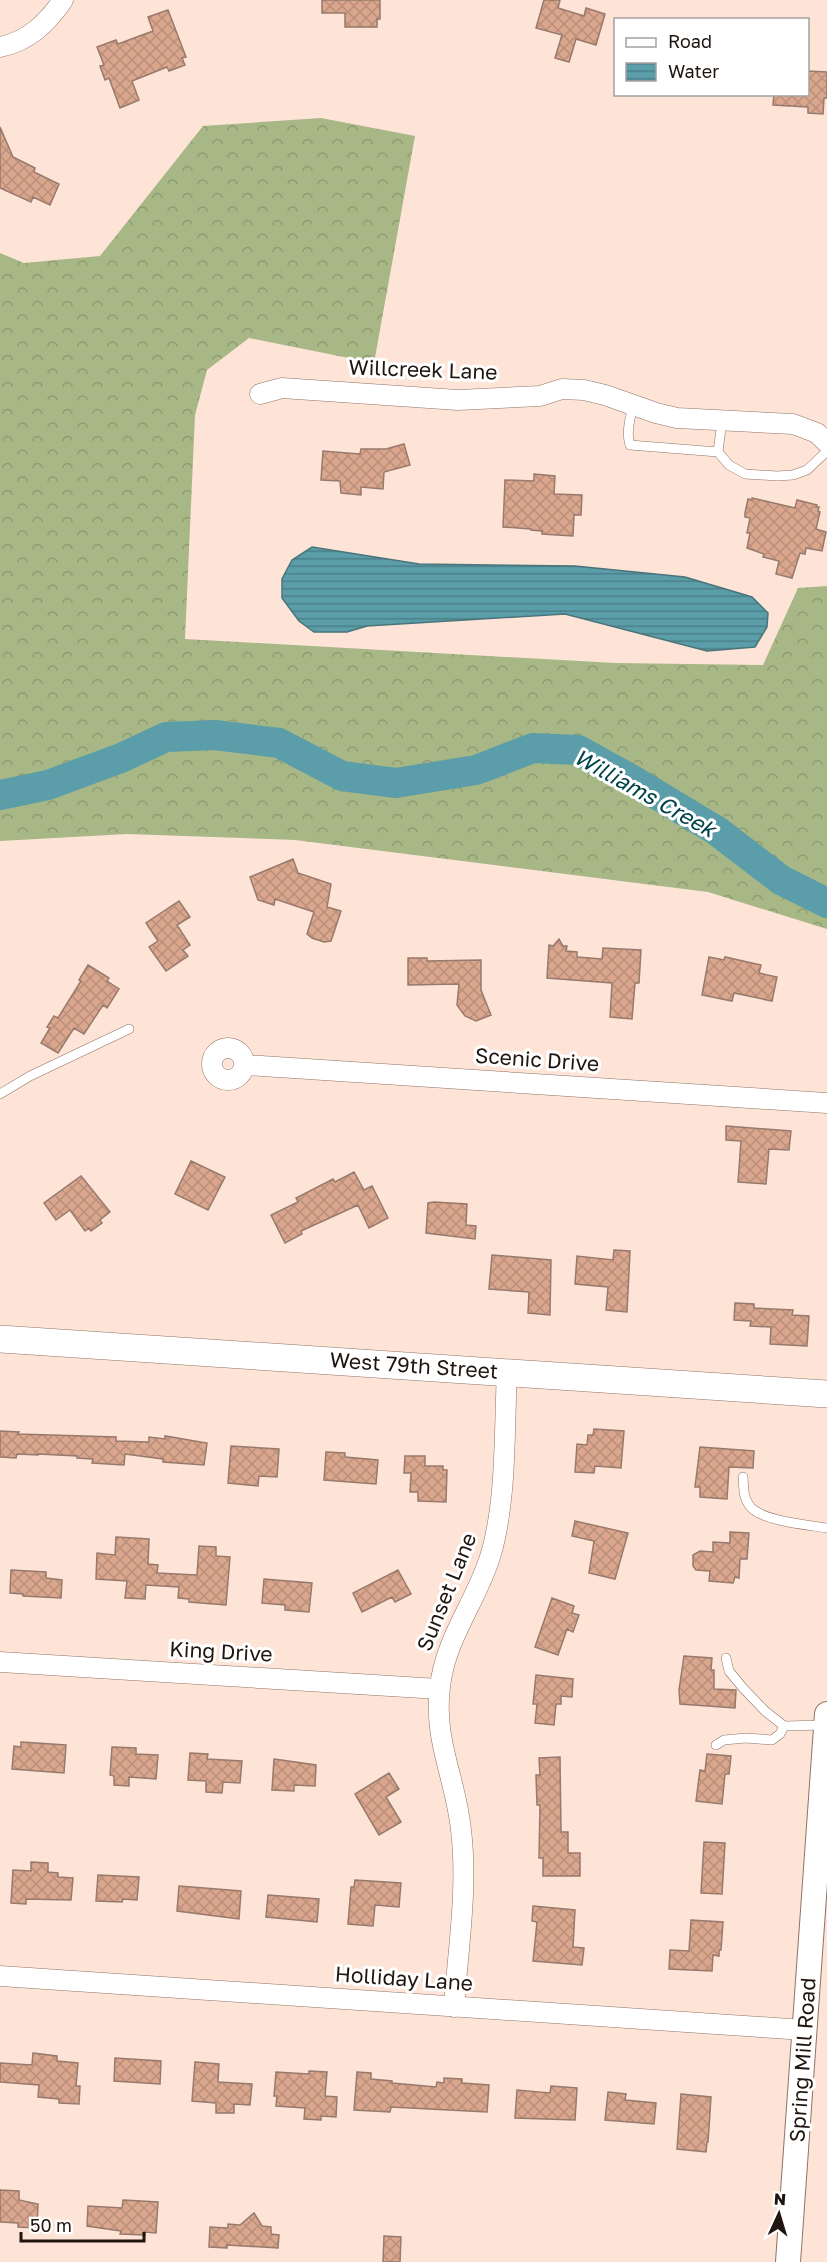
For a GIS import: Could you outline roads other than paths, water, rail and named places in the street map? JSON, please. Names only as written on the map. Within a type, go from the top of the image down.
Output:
[{"type":"main road","name":"West 79th Street","points":[[0,1339],[827,1394]]},
{"type":"street","points":[[0,47],[30,36],[50,18],[63,0]]},
{"type":"street","name":"Willcreek Lane","points":[[260,394],[282,388],[458,400],[540,396],[562,389],[598,393],[633,406],[677,418],[793,424],[817,434],[827,443]]},
{"type":"street","name":"Scenic Drive","points":[[244,1065],[827,1103]]},
{"type":"street","name":"Sunset Lane","points":[[454,2007],[463,1884],[463,1846],[458,1808],[441,1743],[438,1712],[439,1689],[448,1650],[485,1573],[496,1534],[500,1504],[507,1372]]},
{"type":"street","name":"King Drive","points":[[0,1662],[439,1689]]},
{"type":"street","name":"Spring Mill Road","points":[[788,2262],[805,2030],[821,1895],[827,1719]]},
{"type":"street","name":"Holliday Lane","points":[[0,1976],[805,2030]]},
{"type":"lane","points":[[633,406],[628,441],[630,445],[718,452],[729,465],[745,474],[793,475],[807,470],[827,451]]},
{"type":"lane","points":[[718,452],[722,421]]},
{"type":"lane","points":[[0,1094],[30,1076],[129,1029]]},
{"type":"lane","points":[[743,1477],[744,1495],[750,1508],[763,1515],[827,1528]]},
{"type":"lane","points":[[726,1658],[729,1671],[743,1688],[765,1711],[784,1726],[827,1719]]},
{"type":"lane","points":[[716,1745],[724,1740],[746,1738],[772,1740],[780,1734],[784,1726]]},
{"type":"water","points":[[312,547],[419,564],[575,566],[685,577],[752,597],[768,613],[767,627],[755,647],[707,651],[565,614],[367,626],[347,632],[314,632],[299,621],[282,598],[282,579],[292,560]]},
{"type":"waterway","name":"Williams Creek","points":[[0,795],[48,785],[121,758],[166,737],[215,735],[279,743],[342,776],[396,783],[476,770],[533,748],[578,750],[717,831],[781,880],[827,903]]}]
